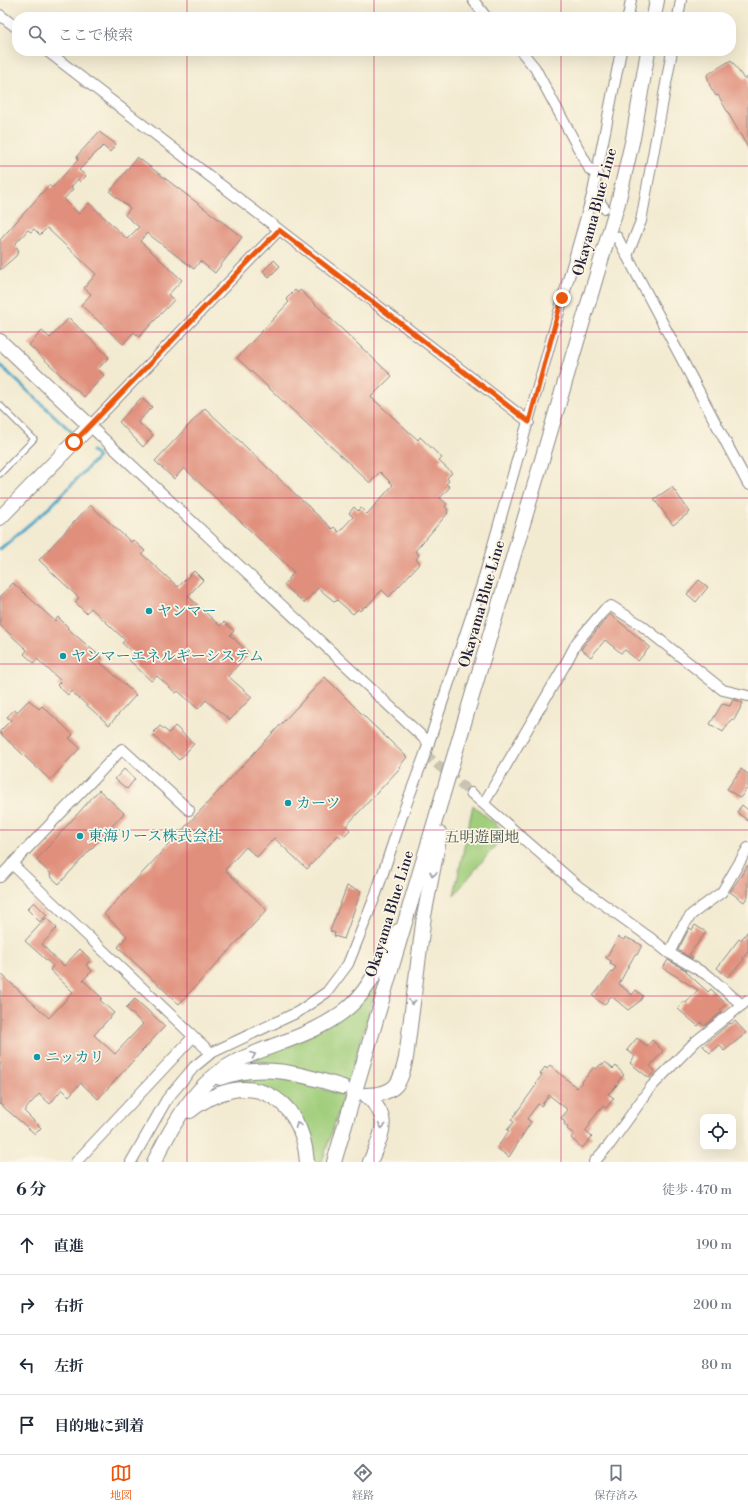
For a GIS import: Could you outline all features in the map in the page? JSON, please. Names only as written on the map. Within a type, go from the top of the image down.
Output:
[{"type":"main road","points":[[655,12],[657,0]]},
{"type":"main road","name":"Okayama Blue Line","points":[[334,1162],[618,203],[647,56]]},
{"type":"main road","points":[[0,341],[90,426],[0,518]]},
{"type":"main road","points":[[370,1162],[383,1125],[382,1114],[376,1104],[366,1095],[382,1095],[395,1087],[401,1078],[406,1058],[424,916],[456,753]]},
{"type":"main road","points":[[154,1162],[172,1125],[198,1092],[217,1074],[235,1062],[299,1037],[337,1017],[351,1006],[378,971],[389,945],[409,911]]},
{"type":"main road","points":[[198,1092],[220,1077],[253,1069],[289,1073],[343,1087]]},
{"type":"main road","points":[[172,1125],[202,1101],[228,1090],[248,1089],[268,1094],[284,1105],[297,1120],[306,1144],[307,1162]]},
{"type":"street","points":[[473,0],[482,12]]},
{"type":"street","points":[[629,12],[631,0]]},
{"type":"street","points":[[679,12],[681,0]]},
{"type":"street","points":[[0,15],[12,24]]},
{"type":"street","points":[[53,56],[529,422]]},
{"type":"street","points":[[525,56],[535,68],[590,170],[597,175]]},
{"type":"street","points":[[131,1162],[167,1099],[181,1080],[211,1053],[298,1012],[328,992],[348,964],[376,894],[403,812],[429,743],[482,584],[593,192],[620,56]]},
{"type":"street","points":[[627,256],[641,221],[671,56]]},
{"type":"street","points":[[593,192],[604,208]]},
{"type":"street","points":[[279,230],[90,426],[429,743]]},
{"type":"street","points":[[617,238],[748,484]]},
{"type":"street","points":[[484,803],[577,642],[606,609],[611,606],[641,625],[723,690],[748,696]]},
{"type":"street","points":[[0,877],[122,749],[189,810]]},
{"type":"street","points":[[471,793],[578,886],[669,953],[710,976],[745,1003],[696,1042],[651,1087],[610,1144],[594,1162]]},
{"type":"street","points":[[669,953],[683,926],[692,914],[722,892],[748,848]]},
{"type":"street","points":[[12,864],[211,1053]]},
{"type":"street","points":[[76,1162],[193,1037]]},
{"type":"lane","points":[[0,405],[34,439],[0,474]]},
{"type":"green space","name":"五明遊園地","points":[[473,805],[506,833],[454,895]]},
{"type":"green space","points":[[373,985],[377,986],[348,1082],[275,1064],[253,1062]]},
{"type":"green space","points":[[272,1076],[344,1095],[322,1162],[313,1162],[311,1142],[302,1118],[288,1101],[227,1086],[226,1081],[246,1077]]},
{"type":"building","points":[[731,60],[744,79],[748,77],[748,148],[718,95],[716,96],[710,86],[707,75]]},
{"type":"building","points":[[99,132],[116,144],[110,152],[103,146],[79,170],[86,176],[80,182],[78,179],[71,187],[73,189],[64,199],[79,214],[89,203],[127,239],[139,227],[125,215],[130,208],[110,192],[137,157],[242,237],[215,273],[200,261],[194,269],[147,233],[140,241],[182,280],[168,295],[174,300],[139,337],[134,332],[123,344],[81,305],[91,294],[84,288],[96,274],[47,228],[40,235],[34,229],[31,232],[28,230],[14,245],[19,250],[16,256],[0,270],[0,240],[49,185],[52,188],[78,160],[77,156]]},
{"type":"building","points":[[274,260],[280,266],[269,277],[263,271]]},
{"type":"building","points":[[295,290],[298,293],[300,290],[392,376],[371,397],[418,440],[420,437],[442,458],[439,461],[452,473],[447,478],[449,481],[446,484],[450,487],[440,498],[447,504],[445,506],[448,513],[415,551],[419,555],[416,559],[420,563],[389,597],[382,590],[366,607],[365,606],[360,611],[358,609],[353,614],[337,600],[335,602],[318,588],[304,603],[284,585],[294,572],[184,468],[174,479],[155,461],[205,408],[332,529],[334,527],[339,532],[353,517],[349,513],[354,507],[358,511],[361,508],[367,514],[393,485],[380,472],[370,483],[237,358],[289,302],[286,299]]},
{"type":"building","points":[[69,318],[109,357],[98,369],[104,375],[84,397],[29,345],[42,331],[50,338]]},
{"type":"building","points":[[141,398],[152,407],[138,422],[153,435],[143,447],[119,422]]},
{"type":"building","points":[[672,487],[690,512],[673,525],[654,499]]},
{"type":"building","name":"ヤンマー","points":[[90,505],[131,542],[133,540],[145,551],[142,554],[178,587],[194,571],[203,580],[188,596],[220,626],[224,622],[234,631],[230,635],[249,653],[228,676],[252,697],[230,720],[206,700],[198,709],[178,691],[176,693],[157,676],[151,681],[129,660],[134,654],[122,643],[125,640],[91,608],[86,613],[75,602],[79,598],[39,560]]},
{"type":"building","points":[[699,580],[708,587],[696,602],[687,594]]},
{"type":"building","name":"ヤンマーエネルギーシステム","points":[[13,583],[55,621],[58,617],[68,627],[67,628],[102,658],[99,661],[136,695],[109,725],[71,691],[68,695],[57,685],[61,681],[37,659],[34,663],[24,654],[27,650],[0,625],[0,597]]},
{"type":"building","points":[[610,614],[650,647],[638,661],[625,650],[621,653],[605,640],[591,657],[581,649]]},
{"type":"building","name":"カーツ","points":[[325,677],[407,757],[399,767],[400,768],[346,826],[350,830],[342,838],[338,835],[307,869],[274,838],[257,857],[246,847],[225,870],[267,910],[179,1004],[118,947],[127,936],[104,914]]},
{"type":"building","points":[[733,699],[743,703],[734,720],[732,719],[729,722],[723,732],[710,724],[722,704],[730,706]]},
{"type":"building","points":[[29,700],[39,709],[42,706],[63,725],[73,735],[69,738],[80,748],[50,780],[0,733],[0,731],[11,720],[7,717],[14,710],[17,712]]},
{"type":"building","points":[[160,726],[169,733],[175,726],[194,744],[179,760],[152,734]]},
{"type":"building","points":[[124,769],[135,779],[127,789],[115,779]]},
{"type":"building","points":[[741,769],[748,774],[748,787],[740,798],[727,789]]},
{"type":"building","name":"東海リース株式会社","points":[[99,790],[124,813],[59,884],[36,860]]},
{"type":"building","points":[[742,805],[748,810],[748,821],[737,812]]},
{"type":"building","points":[[748,865],[748,896],[744,902],[730,892]]},
{"type":"building","points":[[347,886],[361,891],[344,939],[334,936],[335,933],[330,931]]},
{"type":"building","points":[[34,902],[47,915],[40,922],[27,909]]},
{"type":"building","points":[[46,918],[57,928],[42,944],[64,966],[80,949],[91,960],[86,965],[92,971],[83,980],[102,998],[100,1000],[114,1013],[94,1035],[115,1054],[143,1024],[126,1008],[135,999],[165,1026],[98,1099],[81,1083],[69,1096],[62,1089],[50,1104],[39,1094],[24,1111],[41,1128],[35,1134],[0,1104],[0,973],[49,1018],[73,992],[50,970],[53,966],[25,941]]},
{"type":"building","points":[[695,925],[706,932],[689,955],[693,957],[692,959],[678,950],[689,929],[690,928],[692,930]]},
{"type":"building","points":[[748,931],[748,952],[743,958],[744,960],[728,977],[717,968],[739,939],[741,940]]},
{"type":"building","points":[[618,937],[624,940],[625,937],[642,945],[637,955],[635,954],[619,984],[632,995],[636,990],[643,996],[640,1001],[628,1010],[611,996],[604,1005],[593,996],[616,967],[610,964],[611,961],[606,958]]},
{"type":"building","points":[[668,960],[687,971],[686,972],[708,992],[711,989],[726,1004],[720,1010],[722,1012],[704,1026],[701,1022],[698,1026],[678,1009],[684,1001],[686,1003],[698,990],[663,968]]},
{"type":"building","points":[[735,1021],[746,1033],[724,1051],[720,1045],[710,1053],[703,1046],[730,1023],[731,1024]]},
{"type":"building","points":[[637,1038],[647,1046],[652,1040],[663,1051],[650,1066],[655,1071],[649,1078],[630,1063],[635,1056],[627,1050]]},
{"type":"building","points":[[605,1062],[613,1069],[616,1066],[624,1075],[618,1081],[619,1083],[608,1094],[614,1098],[606,1108],[603,1106],[590,1122],[590,1125],[585,1131],[592,1137],[582,1148],[571,1138],[574,1134],[567,1129],[568,1127],[564,1124],[565,1122],[561,1118],[568,1110],[549,1095],[541,1106],[538,1104],[527,1119],[531,1122],[509,1157],[497,1148],[509,1131],[507,1130],[514,1122],[511,1120],[537,1084],[536,1083],[542,1075],[540,1074],[545,1067],[547,1069],[550,1065],[577,1088],[594,1067],[596,1069]]},
{"type":"waterway","points":[[0,365],[75,435]]},
{"type":"waterway","points":[[0,549],[51,506],[98,457],[92,451]]},
{"type":"tunnel","points":[[425,754],[471,793]]},
{"type":"place","name":"ヤンマー","points":[[149,611]]},
{"type":"place","name":"ヤンマーエネルギーシステム","points":[[63,656]]},
{"type":"place","name":"カーツ","points":[[288,803]]},
{"type":"place","name":"東海リース株式会社","points":[[80,836]]},
{"type":"place","name":"ニッカリ","points":[[37,1057]]},
{"type":"route","points":[[74,442],[279,230],[529,422],[562,298]]}]
